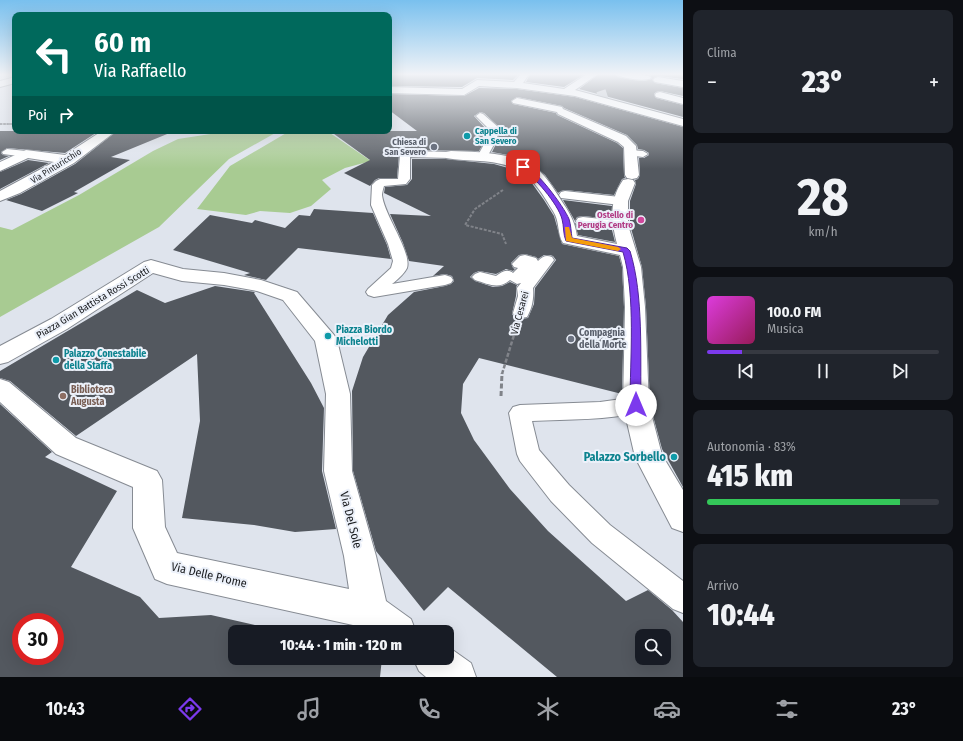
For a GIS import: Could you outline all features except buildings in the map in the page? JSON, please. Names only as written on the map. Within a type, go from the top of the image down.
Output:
[{"type":"street","points":[[537,106],[560,111],[622,139],[637,153],[630,179],[620,201],[620,225],[632,268],[635,306],[636,405],[649,456],[683,518]]},
{"type":"street","points":[[631,106],[683,123]]},
{"type":"street","points":[[671,120],[683,113]]},
{"type":"street","name":"Via Pinturicchio","points":[[0,196],[28,183],[69,160],[106,134]]},
{"type":"street","points":[[0,166],[26,154],[69,160]]},
{"type":"street","points":[[450,155],[482,157],[512,163],[523,167],[531,172],[543,184],[565,218],[569,239],[627,251]]},
{"type":"street","name":"Piazza Gian Battista Rossi Scotti","points":[[0,356],[59,324],[151,266],[182,275],[224,279],[262,286],[290,296],[326,340],[338,394]]},
{"type":"street","name":"Via Delle Prome","points":[[0,388],[66,446],[147,480],[149,528],[167,567],[370,611]]},
{"type":"street","name":"Via Del Sole","points":[[338,394],[338,471],[360,556],[370,611]]},
{"type":"street","points":[[370,611],[389,625]]},
{"type":"street","points":[[441,665],[457,677]]},
{"type":"lane","points":[[480,116],[493,127],[492,139],[482,157]]},
{"type":"lane","points":[[7,152],[26,154]]},
{"type":"lane","points":[[445,280],[374,292],[399,269],[400,261],[379,212],[377,194],[378,185],[380,183],[402,182],[404,179],[405,155],[450,155]]},
{"type":"lane","points":[[565,195],[620,201]]},
{"type":"lane","points":[[583,221],[620,225]]},
{"type":"lane","points":[[522,262],[531,260],[513,287],[525,288]]},
{"type":"lane","name":"Via Cesarei","points":[[521,314],[526,296],[525,288],[547,260]]},
{"type":"lane","points":[[480,277],[499,282],[507,275]]},
{"type":"lane","points":[[636,405],[600,410],[520,413],[528,454],[560,493],[601,534],[683,600]]},
{"type":"path","points":[[0,124],[12,124]]},
{"type":"path","points":[[503,190],[475,209],[465,225],[502,234],[509,250],[528,256],[522,262]]},
{"type":"path","name":"Via Cesarei","points":[[502,371],[521,314]]},
{"type":"green space","points":[[210,134],[273,134],[229,159],[159,227],[0,317],[0,227],[12,230],[79,195],[153,151],[178,139]]},
{"type":"green space","points":[[285,134],[331,134],[371,161],[345,168],[322,180],[331,189],[311,206],[290,213],[260,211],[246,215],[197,209],[230,166]]},
{"type":"slow traffic","points":[[567,229],[569,239],[618,249]]},
{"type":"place","name":"Cappella di San Severo","points":[[467,136]]},
{"type":"place","name":"Chiesa di San Severo","points":[[434,147]]},
{"type":"place","name":"Ostello di Perugia Centro","points":[[641,220]]},
{"type":"place","name":"Piazza Biordo Michelotti","points":[[328,336]]},
{"type":"place","name":"Compagnia della Morte","points":[[571,339]]},
{"type":"place","name":"Palazzo Conestabile della Staffa","points":[[56,360]]},
{"type":"place","name":"Biblioteca Augusta","points":[[63,396]]},
{"type":"place","name":"Palazzo Sorbello","points":[[674,457]]},
{"type":"route","points":[[523,167],[531,172],[543,184],[562,212],[565,218],[569,239],[627,251],[632,268],[635,306],[636,405]]}]
